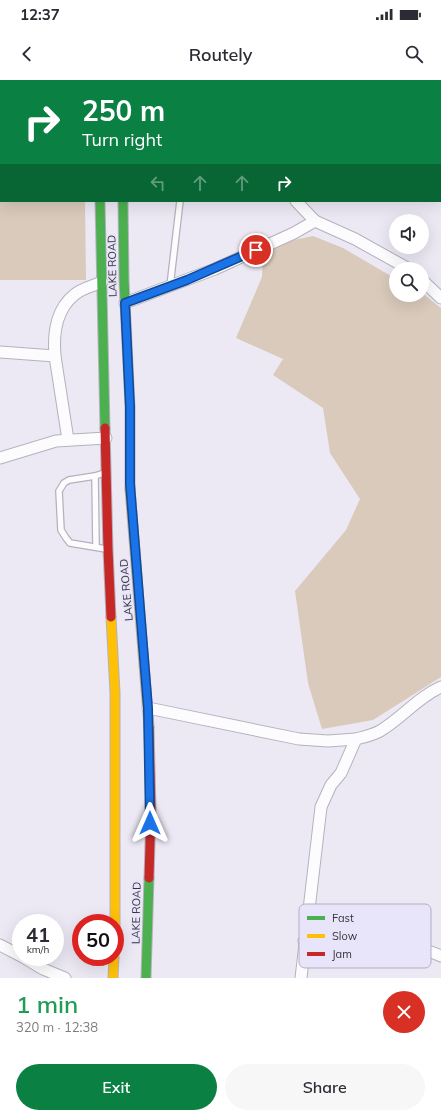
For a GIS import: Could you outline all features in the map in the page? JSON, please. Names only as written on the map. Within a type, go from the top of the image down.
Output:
[{"type":"main road","name":"LAKE ROAD","points":[[100,202],[108,549],[115,693],[115,914]]},
{"type":"main road","name":"LAKE ROAD","points":[[123,202],[125,303],[130,407],[130,484],[148,708],[151,809],[146,978]]},
{"type":"main road","points":[[113,978],[114,966]]},
{"type":"street","points":[[297,202],[315,221],[355,239],[396,262]]},
{"type":"street","points":[[125,303],[215,269],[294,234],[315,221]]},
{"type":"street","points":[[68,440],[55,356],[54,330],[57,320],[65,305],[74,295],[86,287],[102,282]]},
{"type":"street","points":[[429,287],[441,298]]},
{"type":"street","points":[[0,352],[55,356]]},
{"type":"street","points":[[0,458],[43,444],[68,440],[80,441],[106,438]]},
{"type":"street","points":[[148,708],[299,739],[328,741],[356,739],[379,732],[404,715],[421,699],[441,686]]},
{"type":"street","points":[[309,904],[321,807],[331,785],[340,773],[356,739]]},
{"type":"street","points":[[0,945],[12,951]]},
{"type":"street","points":[[431,952],[441,956]]},
{"type":"street","points":[[38,966],[65,978]]},
{"type":"street","points":[[301,978],[302,968]]},
{"type":"lane","points":[[170,286],[180,202]]},
{"type":"lane","points":[[107,472],[95,476],[69,480],[64,483],[58,491],[62,533],[70,542],[108,549]]},
{"type":"lane","points":[[95,476],[96,546]]},
{"type":"shaded area","points":[[0,202],[85,202],[86,280],[0,280]]},
{"type":"shaded area","points":[[313,236],[343,248],[389,275],[389,302],[429,302],[429,299],[441,308],[441,677],[373,720],[322,729],[308,683],[295,591],[346,530],[360,499],[330,453],[323,408],[273,375],[283,359],[236,338],[262,277],[263,253],[289,241]]},
{"type":"traffic: fast","points":[[100,202],[105,428]]},
{"type":"traffic: fast","points":[[123,202],[124,280],[130,407],[130,489]]},
{"type":"traffic: fast","points":[[146,978],[149,878]]},
{"type":"traffic: slow","points":[[130,489],[149,727]]},
{"type":"traffic: slow","points":[[111,617],[115,693],[115,914]]},
{"type":"traffic: slow","points":[[113,978],[114,966]]},
{"type":"traffic: jam","points":[[105,428],[111,617]]},
{"type":"traffic: jam","points":[[149,727],[151,809],[149,878]]},
{"type":"route","points":[[150,823],[151,809],[148,708],[130,484],[130,407],[125,303],[215,269],[256,250]]}]
